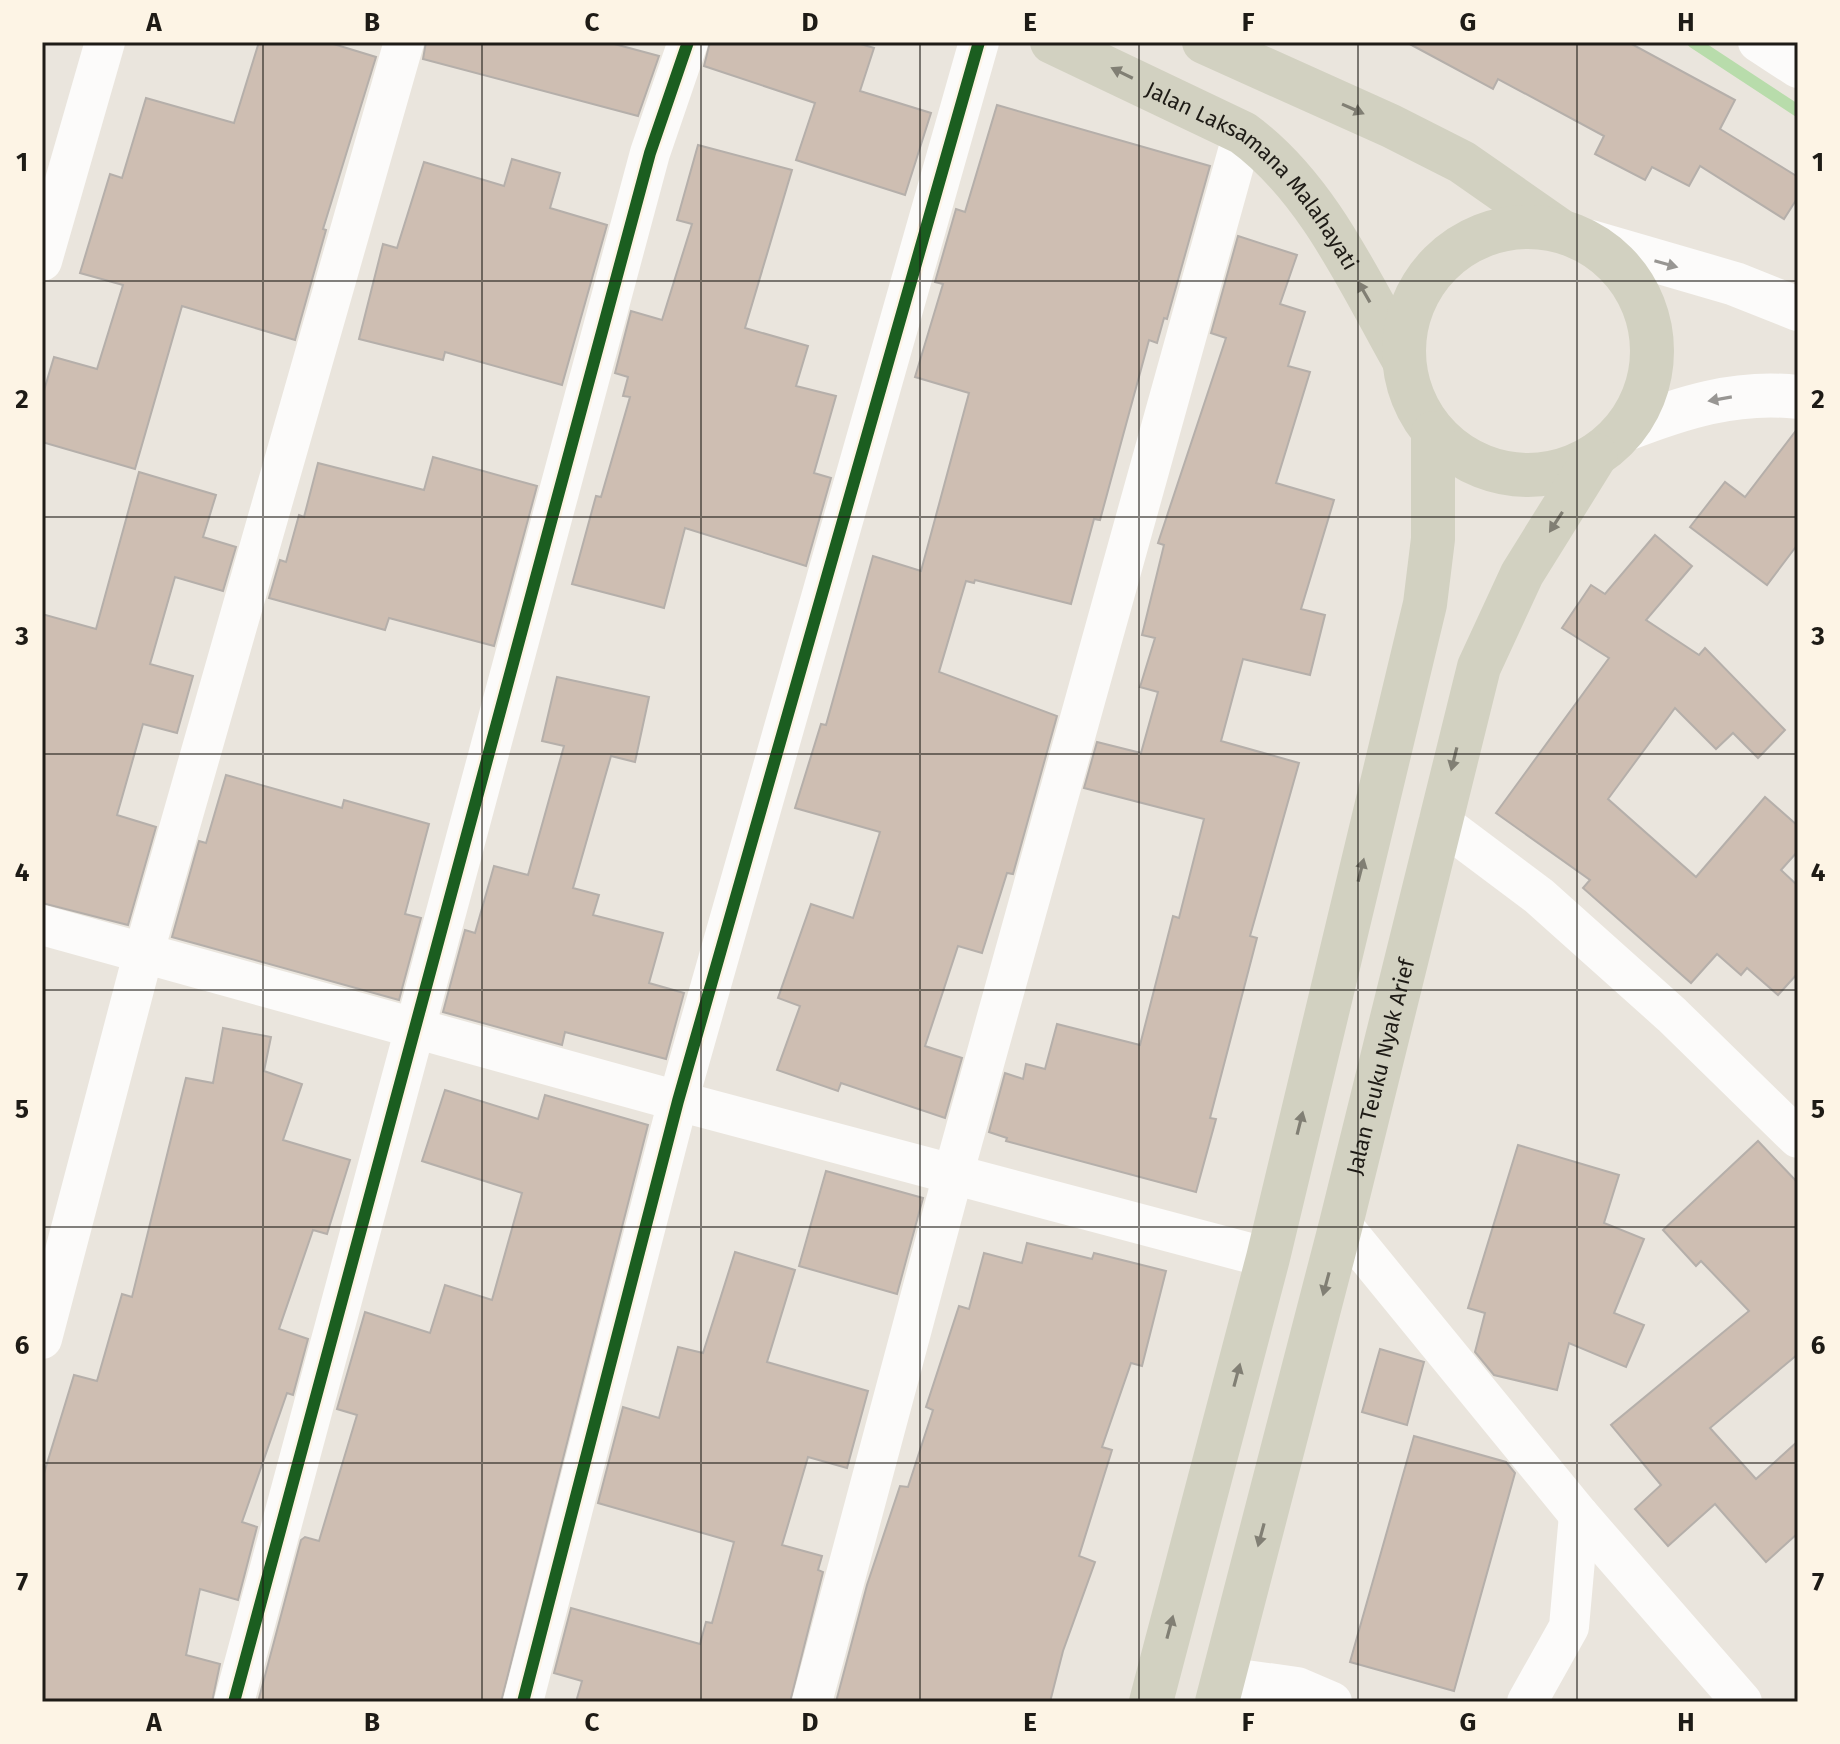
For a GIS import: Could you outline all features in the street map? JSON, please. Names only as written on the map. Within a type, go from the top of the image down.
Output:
[{"type":"highway","name":"Jalan Laksamana Malahayati","points":[[1052,42],[1243,133],[1284,170],[1325,225],[1403,359]]},
{"type":"highway","points":[[1204,42],[1391,126],[1462,162],[1574,235],[1619,265],[1640,294],[1651,328],[1652,365],[1643,400],[1610,443],[1564,470],[1528,476],[1492,471],[1460,456],[1433,433],[1417,411],[1407,386],[1403,359],[1406,326],[1416,294],[1436,267],[1453,252],[1492,231],[1525,226],[1574,235]]},
{"type":"highway","points":[[1151,1702],[1268,1258],[1425,604],[1433,539],[1433,433]]},
{"type":"highway","name":"Jalan Teuku Nyak Arief","points":[[1220,1690],[1341,1224],[1479,667],[1501,615],[1610,443]]},
{"type":"main road","points":[[1574,235],[1735,284],[1798,309]]},
{"type":"main road","points":[[1610,443],[1692,404],[1735,396],[1798,397]]},
{"type":"street","points":[[42,261],[105,42]]},
{"type":"street","points":[[42,1339],[143,955],[404,42]]},
{"type":"street","points":[[234,1702],[650,153],[688,42]]},
{"type":"street","points":[[523,1702],[678,1101],[979,42]]},
{"type":"street","points":[[1758,42],[1798,68]]},
{"type":"street","points":[[812,1702],[953,1175],[1243,133]]},
{"type":"street","points":[[1439,821],[1550,906],[1672,1015],[1798,1138]]},
{"type":"street","points":[[42,925],[678,1101],[1268,1258]]},
{"type":"street","points":[[1341,1224],[1579,1515],[1742,1702]]},
{"type":"street","points":[[1527,1702],[1569,1627],[1579,1515]]},
{"type":"street","points":[[1220,1690],[1297,1687],[1332,1702]]},
{"type":"building","points":[[259,42],[327,42],[376,57],[323,229],[326,230],[295,340],[182,306],[135,469],[42,442],[42,397],[54,357],[97,369],[123,285],[80,273],[110,174],[122,178],[146,98],[234,123]]},
{"type":"building","points":[[426,42],[607,42],[659,56],[638,116],[423,59]]},
{"type":"building","points":[[710,42],[854,42],[874,48],[860,91],[931,113],[905,195],[796,160],[815,103],[704,66]]},
{"type":"building","points":[[1406,42],[1628,42],[1735,100],[1720,129],[1798,177],[1798,197],[1784,219],[1700,166],[1689,186],[1652,167],[1645,180],[1595,154],[1604,136],[1498,79],[1493,89]]},
{"type":"building","points":[[997,105],[1210,166],[1167,319],[1164,318],[1157,343],[1149,340],[1100,520],[1094,519],[1071,604],[975,580],[974,583],[966,581],[939,672],[1057,716],[1013,874],[1007,873],[982,953],[958,946],[925,1046],[962,1058],[945,1118],[841,1083],[838,1091],[777,1070],[800,1006],[778,998],[811,904],[853,918],[880,832],[795,808],[821,724],[826,725],[873,556],[921,571],[969,393],[915,377],[943,284],[935,282],[956,209],[965,212]]},
{"type":"building","points":[[698,145],[792,170],[745,328],[808,346],[796,386],[836,396],[814,473],[831,478],[806,566],[685,528],[664,608],[572,584],[596,496],[601,497],[630,397],[623,396],[628,377],[615,373],[631,311],[662,320],[692,224],[677,220]]},
{"type":"building","points":[[512,159],[560,173],[550,208],[607,225],[562,385],[445,352],[443,360],[359,339],[383,244],[397,248],[424,162],[504,186]]},
{"type":"building","points":[[1238,236],[1297,255],[1280,304],[1305,312],[1288,366],[1310,372],[1276,483],[1334,500],[1301,609],[1325,615],[1310,675],[1243,659],[1221,741],[1299,763],[1250,936],[1257,938],[1210,1118],[1216,1119],[1196,1192],[1006,1141],[1007,1138],[989,1132],[1005,1073],[1023,1079],[1026,1064],[1045,1069],[1057,1024],[1140,1045],[1173,916],[1179,918],[1204,819],[1084,788],[1097,742],[1141,753],[1158,692],[1140,687],[1155,638],[1142,635],[1164,545],[1158,543],[1226,338],[1211,333]]},
{"type":"building","points":[[1798,428],[1798,544],[1767,585],[1690,527],[1725,482],[1745,497]]},
{"type":"building","points":[[433,457],[537,486],[494,646],[389,618],[385,630],[269,598],[280,560],[286,562],[299,515],[304,517],[318,463],[424,490]]},
{"type":"building","points":[[139,472],[216,495],[203,537],[236,547],[223,591],[175,577],[150,664],[193,676],[177,733],[143,724],[117,815],[156,827],[128,925],[42,903],[42,614],[96,629]]},
{"type":"building","points":[[1655,535],[1692,566],[1646,620],[1699,655],[1705,648],[1785,730],[1758,758],[1733,733],[1716,749],[1675,708],[1608,799],[1696,877],[1765,797],[1798,826],[1798,851],[1781,870],[1798,886],[1798,973],[1778,995],[1747,968],[1741,975],[1717,954],[1691,983],[1583,888],[1590,880],[1496,813],[1609,658],[1562,628],[1591,585],[1605,594]]},
{"type":"building","points":[[557,677],[649,697],[635,762],[611,756],[573,888],[599,895],[593,915],[663,933],[649,983],[684,993],[666,1059],[565,1032],[562,1045],[443,1012],[465,930],[475,933],[494,866],[528,875],[564,746],[542,741]]},
{"type":"building","points":[[226,775],[342,808],[344,800],[429,824],[405,914],[421,918],[399,1000],[172,937],[199,841],[206,843]]},
{"type":"building","points":[[223,1028],[271,1037],[264,1071],[302,1084],[283,1140],[350,1160],[327,1234],[313,1230],[279,1329],[308,1339],[293,1395],[287,1393],[242,1522],[257,1527],[238,1600],[200,1589],[186,1655],[220,1664],[212,1702],[42,1702],[42,1480],[74,1375],[97,1381],[122,1294],[132,1297],[186,1078],[213,1083]]},
{"type":"building","points":[[445,1090],[538,1119],[545,1095],[648,1125],[501,1702],[258,1702],[301,1540],[305,1537],[319,1541],[357,1415],[337,1409],[365,1312],[430,1333],[445,1285],[492,1300],[522,1193],[422,1161]]},
{"type":"building","points":[[1758,1141],[1798,1183],[1798,1354],[1710,1428],[1756,1479],[1798,1441],[1798,1533],[1766,1562],[1715,1504],[1668,1546],[1635,1509],[1661,1485],[1611,1425],[1749,1311],[1701,1261],[1696,1266],[1663,1230]]},
{"type":"building","points":[[1518,1145],[1619,1175],[1604,1223],[1644,1239],[1614,1313],[1644,1325],[1626,1367],[1569,1343],[1557,1390],[1494,1375],[1475,1352],[1485,1313],[1468,1308]]},
{"type":"building","points":[[826,1171],[923,1198],[897,1294],[799,1266]]},
{"type":"building","points":[[1027,1243],[1092,1259],[1094,1253],[1166,1271],[1142,1366],[1131,1363],[1102,1447],[1112,1450],[1079,1556],[1095,1562],[1063,1651],[1050,1702],[836,1702],[867,1585],[900,1486],[908,1487],[933,1410],[926,1407],[959,1306],[969,1309],[984,1253],[1022,1263]]},
{"type":"building","points":[[735,1252],[795,1270],[767,1362],[868,1391],[847,1468],[808,1457],[782,1545],[822,1556],[818,1570],[823,1572],[790,1702],[576,1702],[582,1681],[554,1673],[571,1608],[700,1644],[706,1622],[712,1623],[734,1542],[598,1503],[623,1407],[659,1418],[678,1347],[703,1353]]},
{"type":"building","points":[[1380,1349],[1424,1362],[1407,1425],[1362,1412]]},
{"type":"building","points":[[1414,1436],[1506,1462],[1515,1473],[1454,1691],[1350,1662]]},
{"type":"waterway","points":[[1693,42],[1798,111]]},
{"type":"cycle path","points":[[234,1702],[650,153],[688,42]]},
{"type":"cycle path","points":[[523,1702],[678,1101],[979,42]]}]
